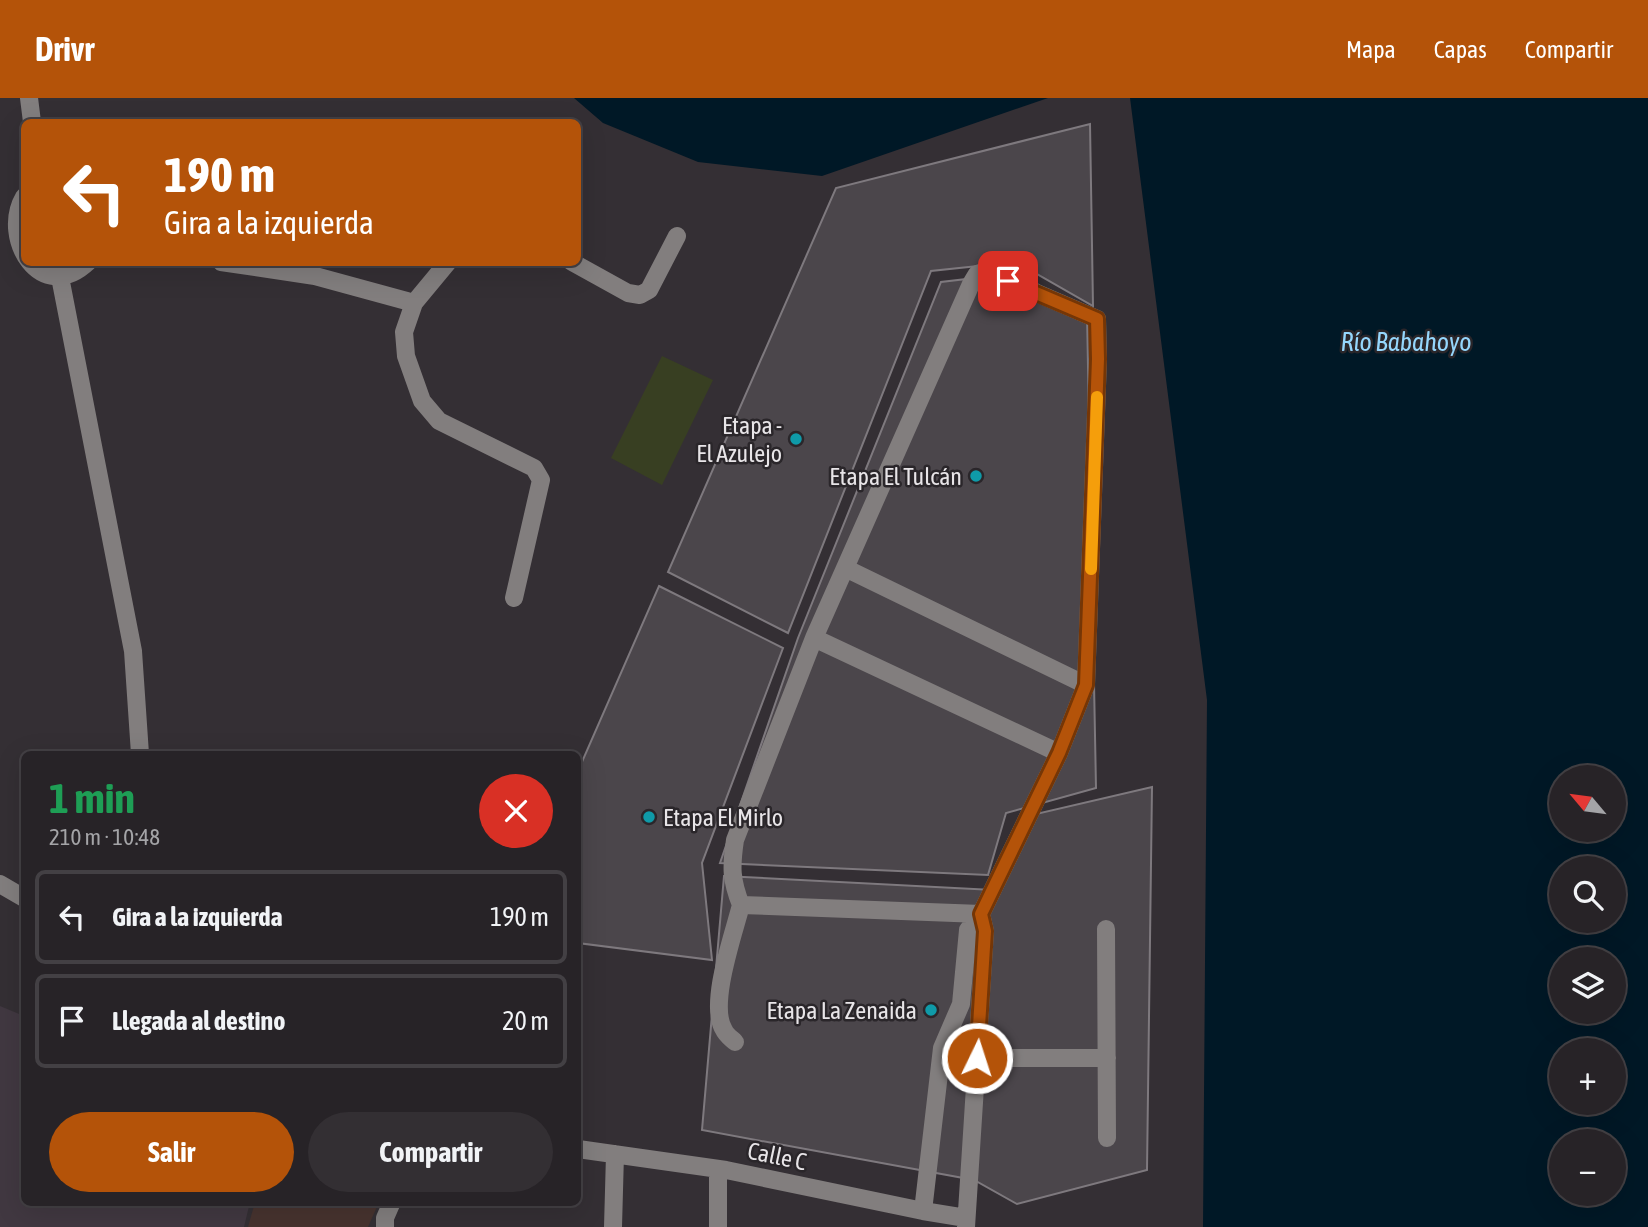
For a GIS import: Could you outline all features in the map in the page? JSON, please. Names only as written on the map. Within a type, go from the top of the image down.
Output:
[{"type":"street","points":[[29,98],[32,119]]},
{"type":"street","points":[[13,207],[10,238],[15,261],[21,265]]},
{"type":"street","points":[[579,266],[628,293],[640,295],[649,290],[677,236]]},
{"type":"street","points":[[24,266],[45,276],[60,277],[74,273],[83,266]]},
{"type":"street","points":[[249,266],[315,276],[414,303]]},
{"type":"street","points":[[445,266],[414,303],[404,332],[406,356],[422,401],[439,421],[534,468],[541,481],[514,598]]},
{"type":"street","points":[[735,1042],[723,1030],[719,1011],[721,979],[741,905],[730,868],[735,840],[814,638],[977,274],[986,271],[1097,319],[1098,359],[1086,685],[1059,753],[981,914],[968,930],[961,1004],[942,1048],[923,1211]]},
{"type":"street","points":[[60,277],[133,651],[140,751]]},
{"type":"street","points":[[845,568],[1086,685]]},
{"type":"street","points":[[814,638],[1059,753]]},
{"type":"street","points":[[0,884],[21,896]]},
{"type":"street","points":[[741,905],[981,914]]},
{"type":"street","points":[[966,1222],[985,931],[981,914]]},
{"type":"street","points":[[1106,929],[1107,1138]]},
{"type":"street","points":[[977,1058],[1107,1058]]},
{"type":"street","name":"Calle C","points":[[581,1149],[718,1169],[966,1222]]},
{"type":"street","points":[[613,1227],[615,1154]]},
{"type":"street","points":[[718,1169],[718,1227]]},
{"type":"street","points":[[385,1227],[385,1218],[390,1206]]},
{"type":"shaded area","points":[[0,1006],[21,1015],[21,1206],[249,1206],[244,1227],[0,1227]]},
{"type":"shaded area","points":[[254,1206],[377,1206],[368,1227],[248,1227]]},
{"type":"green space","points":[[662,356],[713,380],[662,485],[611,458]]},
{"type":"water","points":[[574,98],[1048,98],[822,176],[698,162],[603,123]]},
{"type":"water","name":"Río Babahoyo","points":[[1130,98],[1648,98],[1648,1227],[1203,1227],[1207,700]]},
{"type":"building","name":"Etapa - El Azulejo","points":[[1090,124],[1093,306],[1016,262],[931,271],[788,633],[668,572],[836,188]]},
{"type":"building","name":"Etapa El Tulcán","points":[[1019,273],[1087,314],[1096,788],[1006,813],[988,875],[720,863],[798,638],[941,282]]},
{"type":"building","name":"Etapa El Mirlo","points":[[659,586],[783,648],[702,863],[712,960],[581,943],[581,764]]},
{"type":"building","name":"Etapa La Zenaida","points":[[1152,787],[1147,1170],[1017,1204],[974,1180],[702,1130],[724,876],[993,890],[1023,817]]},
{"type":"slow traffic","points":[[1091,569],[1097,397]]},
{"type":"place","name":"Etapa - El Azulejo","points":[[796,439]]},
{"type":"place","name":"Etapa El Tulcán","points":[[976,476]]},
{"type":"place","name":"Etapa El Mirlo","points":[[649,817]]},
{"type":"place","name":"Etapa La Zenaida","points":[[931,1010]]},
{"type":"route","points":[[977,1058],[985,931],[981,914],[1059,753],[1086,685],[1099,333],[1097,319],[1008,281]]}]
